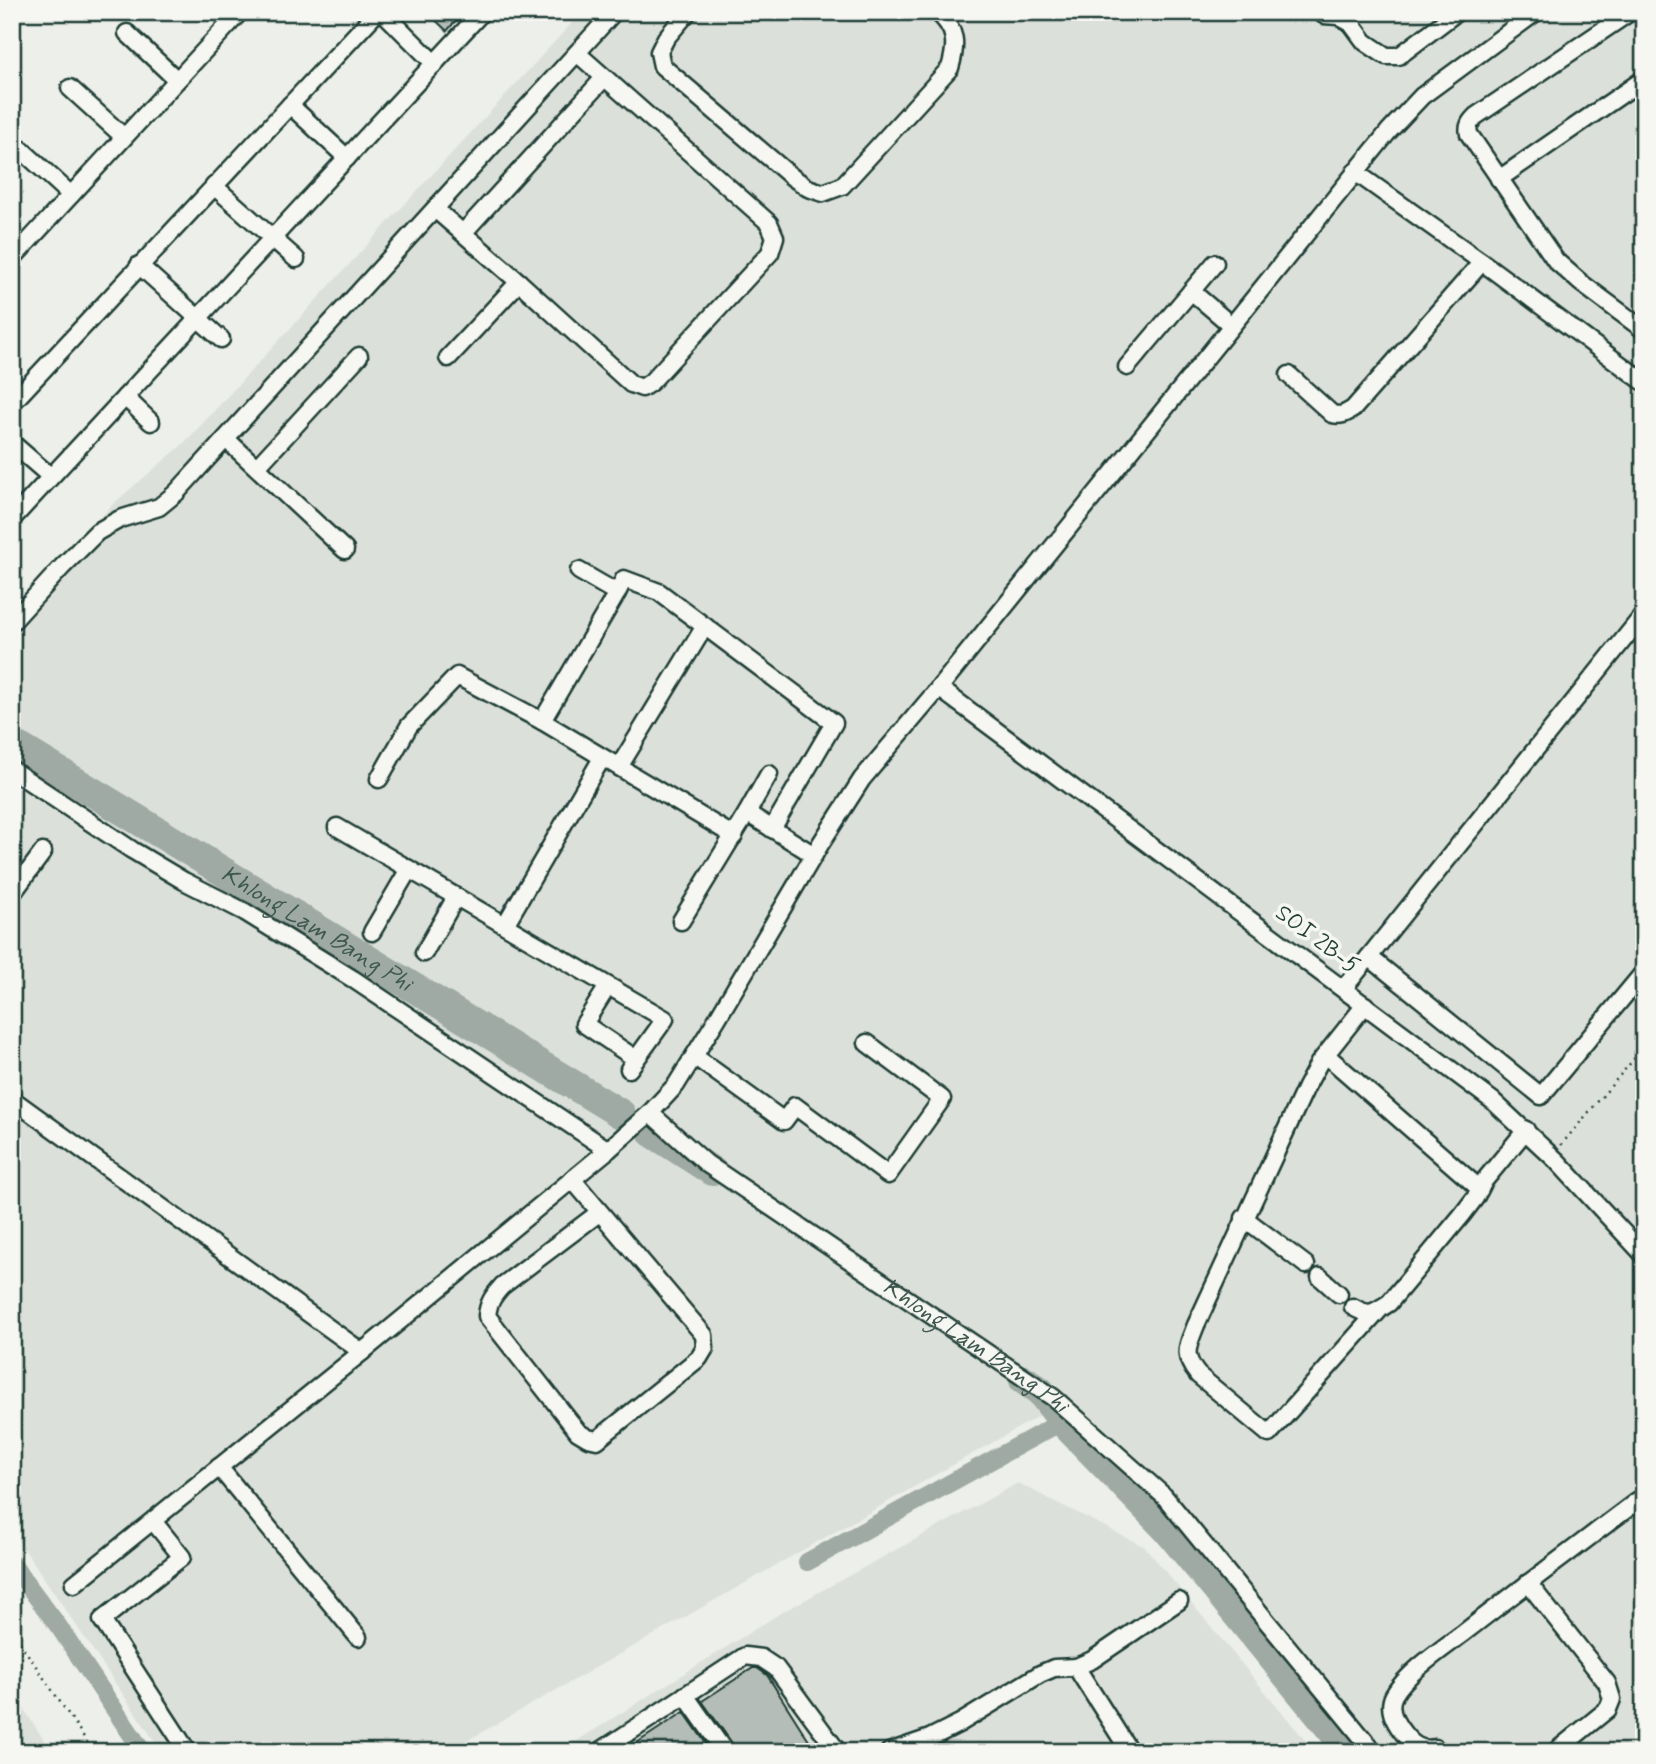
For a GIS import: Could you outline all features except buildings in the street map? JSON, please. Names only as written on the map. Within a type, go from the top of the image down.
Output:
[{"type":"street","points":[[12,403],[377,12]]},
{"type":"street","points":[[383,12],[435,64]]},
{"type":"street","points":[[12,519],[482,12]]},
{"type":"street","points":[[12,622],[97,532],[120,519],[159,507],[176,493],[614,12]]},
{"type":"street","points":[[688,12],[666,38],[659,52],[662,66],[792,177],[808,188],[823,193],[842,186],[950,68],[955,37],[937,12]]},
{"type":"street","points":[[1320,12],[1352,23],[1365,42],[1386,55],[1399,56],[1457,12]]},
{"type":"street","points":[[74,1584],[362,1352],[650,1113],[676,1085],[862,779],[939,688],[1390,131],[1422,96],[1536,12]]},
{"type":"street","points":[[1630,12],[1471,121],[1468,128],[1469,134],[1556,261],[1644,330]]},
{"type":"street","points":[[14,254],[177,80],[233,15]]},
{"type":"street","points":[[127,33],[177,80]]},
{"type":"street","points":[[435,209],[631,384],[642,388],[651,382],[771,253],[775,237],[769,223],[577,53]]},
{"type":"street","points":[[463,233],[604,78]]},
{"type":"street","points":[[1499,179],[1644,79]]},
{"type":"street","points":[[70,88],[124,137]]},
{"type":"street","points":[[290,105],[347,158]]},
{"type":"street","points":[[12,141],[71,195]]},
{"type":"street","points":[[1355,172],[1482,262],[1644,383]]},
{"type":"street","points":[[214,186],[296,259]]},
{"type":"street","points":[[1289,375],[1332,414],[1345,414],[1353,409],[1482,262]]},
{"type":"street","points":[[1127,367],[1215,263]]},
{"type":"street","points":[[139,265],[221,339]]},
{"type":"street","points":[[448,358],[519,282]]},
{"type":"street","points":[[1191,290],[1231,325]]},
{"type":"street","points":[[257,467],[359,356]]},
{"type":"street","points":[[125,397],[151,422]]},
{"type":"street","points":[[226,439],[345,550]]},
{"type":"street","points":[[12,443],[50,476]]},
{"type":"street","points":[[579,571],[617,593]]},
{"type":"street","points":[[542,722],[624,579],[659,592],[834,723],[772,829]]},
{"type":"street","points":[[1344,988],[1644,614]]},
{"type":"street","points":[[619,767],[705,626]]},
{"type":"street","points":[[379,779],[409,726],[457,676],[542,722],[734,836]]},
{"type":"street","name":"SOI 2B-5","points":[[939,688],[1493,1101],[1552,1156],[1644,1255]]},
{"type":"street","points":[[505,925],[603,758]]},
{"type":"street","points":[[12,770],[132,850],[184,881],[245,912],[353,979],[608,1150]]},
{"type":"street","points":[[681,921],[769,774]]},
{"type":"street","points":[[747,814],[814,855]]},
{"type":"street","points":[[337,827],[665,1019],[633,1064],[584,1024],[608,986]]},
{"type":"street","points":[[12,894],[43,852]]},
{"type":"street","points":[[372,932],[409,869]]},
{"type":"street","points":[[424,953],[456,897]]},
{"type":"street","points":[[1369,957],[1541,1096],[1644,972]]},
{"type":"street","points":[[1365,1004],[1312,1075],[1291,1117],[1196,1325],[1187,1348],[1189,1364],[1198,1376],[1269,1434],[1381,1308]]},
{"type":"street","points":[[694,1056],[784,1121],[795,1106],[888,1175],[942,1099],[867,1043]]},
{"type":"street","points":[[1326,1055],[1480,1189]]},
{"type":"street","points":[[12,1100],[362,1352]]},
{"type":"street","points":[[650,1113],[707,1164],[1054,1398],[1164,1496],[1374,1752]]},
{"type":"street","points":[[1353,1307],[1364,1314],[1374,1313],[1389,1303],[1454,1225],[1484,1181],[1525,1130]]},
{"type":"street","points":[[572,1180],[600,1212],[704,1335],[705,1348],[699,1358],[597,1440],[578,1432],[487,1317],[488,1305],[502,1286],[600,1212]]},
{"type":"street","points":[[1244,1218],[1306,1265]]},
{"type":"street","points":[[1320,1277],[1339,1294]]},
{"type":"street","points":[[219,1467],[358,1637]]},
{"type":"street","points":[[1440,1752],[1435,1748],[1426,1750],[1412,1744],[1399,1728],[1391,1712],[1393,1697],[1404,1682],[1528,1583],[1644,1496]]},
{"type":"street","points":[[153,1521],[182,1557],[102,1620],[188,1752]]},
{"type":"street","points":[[1528,1583],[1607,1683],[1612,1699],[1608,1709],[1555,1752]]},
{"type":"street","points":[[895,1751],[960,1723],[1040,1674],[1054,1668],[1076,1667],[1092,1660],[1179,1601]]},
{"type":"street","points":[[599,1752],[745,1656],[761,1658],[776,1668],[838,1752]]},
{"type":"street","points":[[1076,1667],[1130,1752]]},
{"type":"street","points":[[685,1695],[718,1749]]},
{"type":"path","points":[[1552,1156],[1644,1047]]},
{"type":"path","points":[[12,1631],[93,1752]]},
{"type":"shaded area","points":[[582,12],[1644,12],[1644,1752],[1377,1752],[1237,1581],[1071,1398],[447,1752],[162,1752],[12,1534],[12,612],[114,503],[182,445],[202,424]]},
{"type":"shaded area","points":[[1018,1483],[1145,1547],[1315,1752],[559,1752],[779,1614]]},
{"type":"shaded area","points":[[12,1691],[52,1752],[12,1752]]},
{"type":"waterway","name":"Khlong Lam Bang Phi","points":[[12,743],[621,1114]]},
{"type":"waterway","name":"Khlong Lam Bang Phi","points":[[653,1133],[712,1171]]},
{"type":"waterway","name":"Khlong Lam Bang Phi","points":[[1024,1380],[1040,1391],[1065,1424],[1167,1529],[1350,1752]]},
{"type":"waterway","points":[[807,1562],[1052,1427],[1065,1424]]},
{"type":"waterway","points":[[12,1564],[59,1627],[143,1752]]}]
